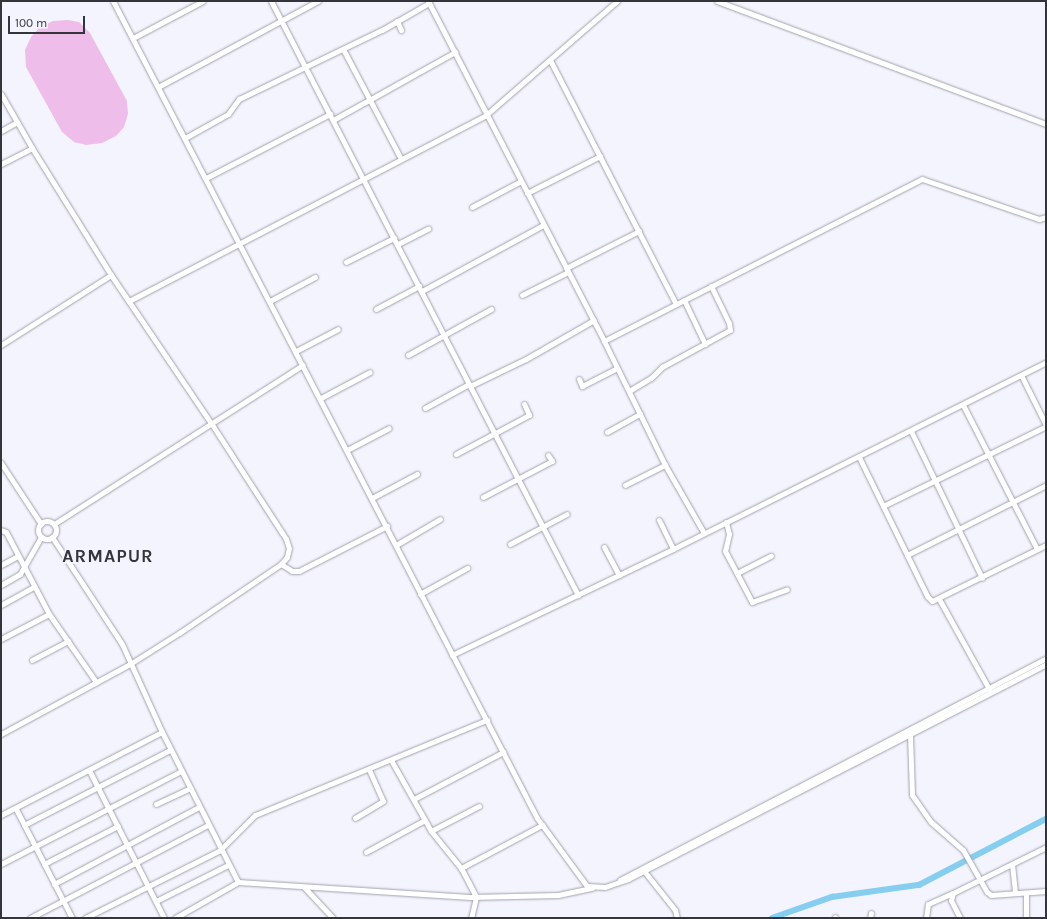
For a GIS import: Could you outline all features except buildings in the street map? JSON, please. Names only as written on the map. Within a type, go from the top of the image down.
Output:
[{"type":"street","points":[[113,1],[348,450],[420,594],[542,825],[583,883],[592,888]]},
{"type":"street","points":[[132,38],[203,1]]},
{"type":"street","points":[[271,1],[398,244],[578,595]]},
{"type":"street","points":[[158,87],[318,1]]},
{"type":"street","points":[[129,301],[486,115],[618,1]]},
{"type":"street","points":[[717,1],[1046,124]]},
{"type":"street","points":[[185,138],[228,114],[240,99],[305,66],[344,49],[429,2],[520,181],[594,320],[665,465],[704,533]]},
{"type":"street","points":[[397,21],[401,30]]},
{"type":"street","points":[[344,49],[401,160]]},
{"type":"street","points":[[333,120],[454,52]]},
{"type":"street","points":[[550,60],[676,304]]},
{"type":"street","points":[[1,94],[32,148],[111,275],[286,539],[289,548],[287,557],[282,564],[130,664],[1,734]]},
{"type":"street","points":[[206,178],[330,114]]},
{"type":"street","points":[[1,131],[17,122]]},
{"type":"street","points":[[1,164],[32,148]]},
{"type":"street","points":[[527,193],[600,156]]},
{"type":"street","points":[[604,341],[922,179],[1039,219],[1046,218]]},
{"type":"street","points":[[472,207],[520,181]]},
{"type":"street","points":[[422,291],[543,225]]},
{"type":"street","points":[[398,244],[428,229]]},
{"type":"street","points":[[522,296],[567,270],[639,232]]},
{"type":"street","points":[[346,262],[394,238]]},
{"type":"street","points":[[1,346],[111,275]]},
{"type":"street","points":[[270,301],[316,277]]},
{"type":"street","points":[[376,308],[419,286]]},
{"type":"street","points":[[629,391],[651,378],[662,367],[728,332],[730,326],[711,286]]},
{"type":"street","points":[[684,300],[705,344]]},
{"type":"street","points":[[408,355],[444,334],[491,310]]},
{"type":"street","points":[[425,408],[526,359],[594,320]]},
{"type":"street","points":[[296,351],[338,329]]},
{"type":"street","points":[[452,655],[673,549],[963,405],[1046,362]]},
{"type":"street","points":[[54,524],[303,365]]},
{"type":"street","points":[[578,379],[582,386],[617,368]]},
{"type":"street","points":[[321,398],[370,372]]},
{"type":"street","points":[[883,506],[1046,425],[1021,375]]},
{"type":"street","points":[[456,454],[530,415],[524,404]]},
{"type":"street","points":[[963,405],[1014,500],[1037,549]]},
{"type":"street","points":[[607,432],[640,414]]},
{"type":"street","points":[[348,450],[389,428]]},
{"type":"street","points":[[911,431],[982,578]]},
{"type":"street","points":[[483,497],[552,461],[548,455]]},
{"type":"street","points":[[859,456],[906,555],[929,599],[939,599],[1046,544]]},
{"type":"street","points":[[1,463],[41,524]]},
{"type":"street","points":[[625,485],[665,465]]},
{"type":"street","points":[[372,498],[417,474]]},
{"type":"street","points":[[906,555],[959,530],[1014,500],[1046,485]]},
{"type":"street","points":[[510,544],[567,514]]},
{"type":"street","points":[[396,545],[440,519]]},
{"type":"street","points":[[659,520],[673,549]]},
{"type":"street","points":[[41,537],[38,532],[41,524],[49,521],[54,524],[56,532],[52,537]]},
{"type":"street","points":[[726,522],[729,534],[724,548],[754,603],[787,588]]},
{"type":"street","points":[[282,564],[292,570],[299,571],[387,526]]},
{"type":"street","points":[[1,530],[6,532],[49,614],[96,682]]},
{"type":"street","points":[[41,537],[52,537]]},
{"type":"street","points":[[1,585],[15,577],[24,568],[41,537]]},
{"type":"street","points":[[52,537],[122,644],[170,750],[220,850],[238,882]]},
{"type":"street","points":[[604,547],[619,575]]},
{"type":"street","points":[[1,565],[18,556]]},
{"type":"street","points":[[737,573],[771,556]]},
{"type":"street","points":[[420,594],[466,568]]},
{"type":"street","points":[[1,605],[34,587]]},
{"type":"street","points":[[939,599],[991,693]]},
{"type":"street","points":[[1,639],[49,614]]},
{"type":"street","points":[[32,660],[68,641]]},
{"type":"street","points":[[620,880],[1046,658]]},
{"type":"street","points":[[175,918],[238,882],[476,897],[558,895],[604,887],[644,871],[1046,664]]},
{"type":"street","points":[[85,918],[220,850],[255,815],[487,720]]},
{"type":"street","points":[[1,815],[16,809],[162,732]]},
{"type":"street","points":[[910,734],[912,795],[927,818],[962,850],[979,880],[989,894],[1046,891]]},
{"type":"street","points":[[24,825],[170,750]]},
{"type":"street","points":[[414,799],[503,752]]},
{"type":"street","points":[[391,760],[431,831],[461,868],[476,897],[472,918]]},
{"type":"street","points":[[355,818],[383,801],[383,796],[369,769]]},
{"type":"street","points":[[89,770],[164,918]]},
{"type":"street","points":[[1,864],[109,809],[181,770]]},
{"type":"street","points":[[156,804],[190,788]]},
{"type":"street","points":[[431,831],[479,806]]},
{"type":"street","points":[[54,884],[199,807]]},
{"type":"street","points":[[16,809],[72,918]]},
{"type":"street","points":[[366,852],[425,820]]},
{"type":"street","points":[[30,918],[208,825]]},
{"type":"street","points":[[461,868],[542,825]]},
{"type":"street","points":[[44,864],[118,826]]},
{"type":"street","points":[[926,918],[928,904],[1046,846]]},
{"type":"street","points":[[1012,864],[1015,893]]},
{"type":"street","points":[[156,901],[228,865]]},
{"type":"street","points":[[644,871],[675,910],[677,918]]},
{"type":"street","points":[[304,887],[333,918]]},
{"type":"street","points":[[953,893],[951,900],[960,918]]},
{"type":"street","points":[[1026,893],[1026,918]]},
{"type":"shaded area","points":[[68,20],[79,22],[90,33],[127,101],[128,114],[124,127],[116,136],[102,143],[86,145],[74,142],[62,132],[26,67],[25,50],[31,37],[40,27],[53,21]]},
{"type":"waterway","points":[[772,918],[832,897],[919,885],[1046,819]]},
{"type":"district","name":"ARMAPUR","points":[[108,556]]}]
